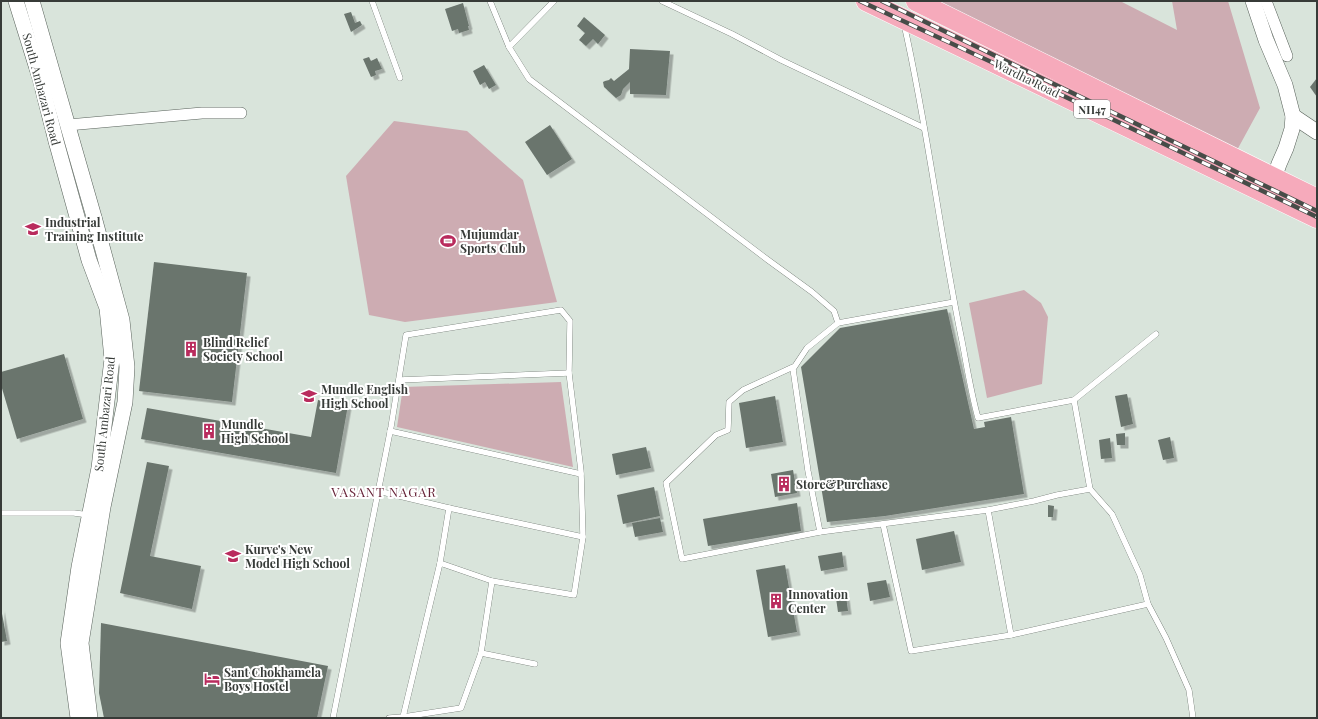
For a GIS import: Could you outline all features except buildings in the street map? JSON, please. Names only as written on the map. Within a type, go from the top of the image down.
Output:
[{"type":"highway","name":"Wardha Road","points":[[866,1],[1268,184],[1317,199]]},
{"type":"highway","name":"Wardha Road","points":[[916,1],[1268,184],[1317,218]]},
{"type":"main road","name":"South Ambazari Road","points":[[16,1],[40,78],[89,260],[107,308],[112,359],[99,468],[79,567],[68,643],[78,718]]},
{"type":"main road","name":"South Ambazari Road","points":[[32,1],[122,320],[127,367],[125,402],[103,507],[81,643],[90,718]]},
{"type":"main road","points":[[1246,1],[1289,106],[1317,132]]},
{"type":"main road","points":[[1253,1],[1266,40],[1285,86],[1292,129],[1286,148],[1268,184]]},
{"type":"main road","points":[[1268,184],[1272,157],[1283,130],[1289,106]]},
{"type":"street","points":[[1266,1],[1287,56]]},
{"type":"street","points":[[68,125],[202,113],[241,113]]},
{"type":"lane","points":[[372,1],[400,78]]},
{"type":"lane","points":[[490,1],[509,47],[530,79],[812,292],[834,311],[838,323]]},
{"type":"lane","points":[[509,47],[554,1]]},
{"type":"lane","points":[[662,1],[924,128]]},
{"type":"lane","points":[[902,18],[911,55],[954,302],[978,418],[1074,400],[1156,334]]},
{"type":"lane","points":[[954,302],[838,323],[807,348],[793,367],[742,390],[729,402],[728,430],[716,435],[666,483],[682,559],[820,532],[988,510],[1090,489]]},
{"type":"lane","points":[[333,718],[390,431],[406,335],[561,310],[570,321],[569,373],[581,474],[583,537],[574,595],[492,581],[440,563]]},
{"type":"lane","points":[[793,367],[808,471],[820,532]]},
{"type":"lane","points":[[399,380],[569,373]]},
{"type":"lane","points":[[1074,400],[1090,489],[1112,514],[1140,575],[1148,604],[1166,638],[1189,690],[1193,718]]},
{"type":"lane","points":[[390,431],[581,474]]},
{"type":"lane","points":[[378,491],[583,537]]},
{"type":"lane","points":[[403,718],[440,563],[449,508]]},
{"type":"lane","points":[[988,510],[1010,635]]},
{"type":"lane","points":[[1,513],[74,513],[90,515]]},
{"type":"lane","points":[[883,524],[911,651],[1010,635],[1148,604]]},
{"type":"lane","points":[[389,718],[403,718],[461,708],[481,653],[492,581]]},
{"type":"lane","points":[[481,653],[535,664]]},
{"type":"shaded area","points":[[930,1],[1120,1],[1177,30],[1172,1],[1228,1],[1260,108],[1236,152]]},
{"type":"shaded area","name":"Mujumdar Sports Club","points":[[394,121],[467,131],[523,180],[557,302],[405,322],[369,315],[346,176]]},
{"type":"shaded area","points":[[1024,290],[1041,303],[1048,317],[1042,384],[987,398],[969,303]]},
{"type":"shaded area","points":[[561,382],[573,467],[397,427],[403,387]]},
{"type":"railway","points":[[860,1],[1028,79],[1317,217]]},
{"type":"railway","points":[[882,1],[1317,211]]},
{"type":"place","name":"Industrial Training Institute","points":[[33,229]]},
{"type":"place","name":"Mujumdar Sports Club","points":[[448,241]]},
{"type":"place","name":"Blind Relief Society School","points":[[191,349]]},
{"type":"place","name":"Mundle English High School","points":[[309,396]]},
{"type":"place","name":"Mundle High School","points":[[209,431]]},
{"type":"place","name":"Store&Purchase","points":[[784,484]]},
{"type":"place","name":"Kurve's New Model High School","points":[[233,556]]},
{"type":"place","name":"Innovation Center","points":[[776,601]]},
{"type":"place","name":"Sant Chokhamela Boys Hostel","points":[[212,679]]},
{"type":"district","name":"VASANT NAGAR","points":[[384,491]]}]
